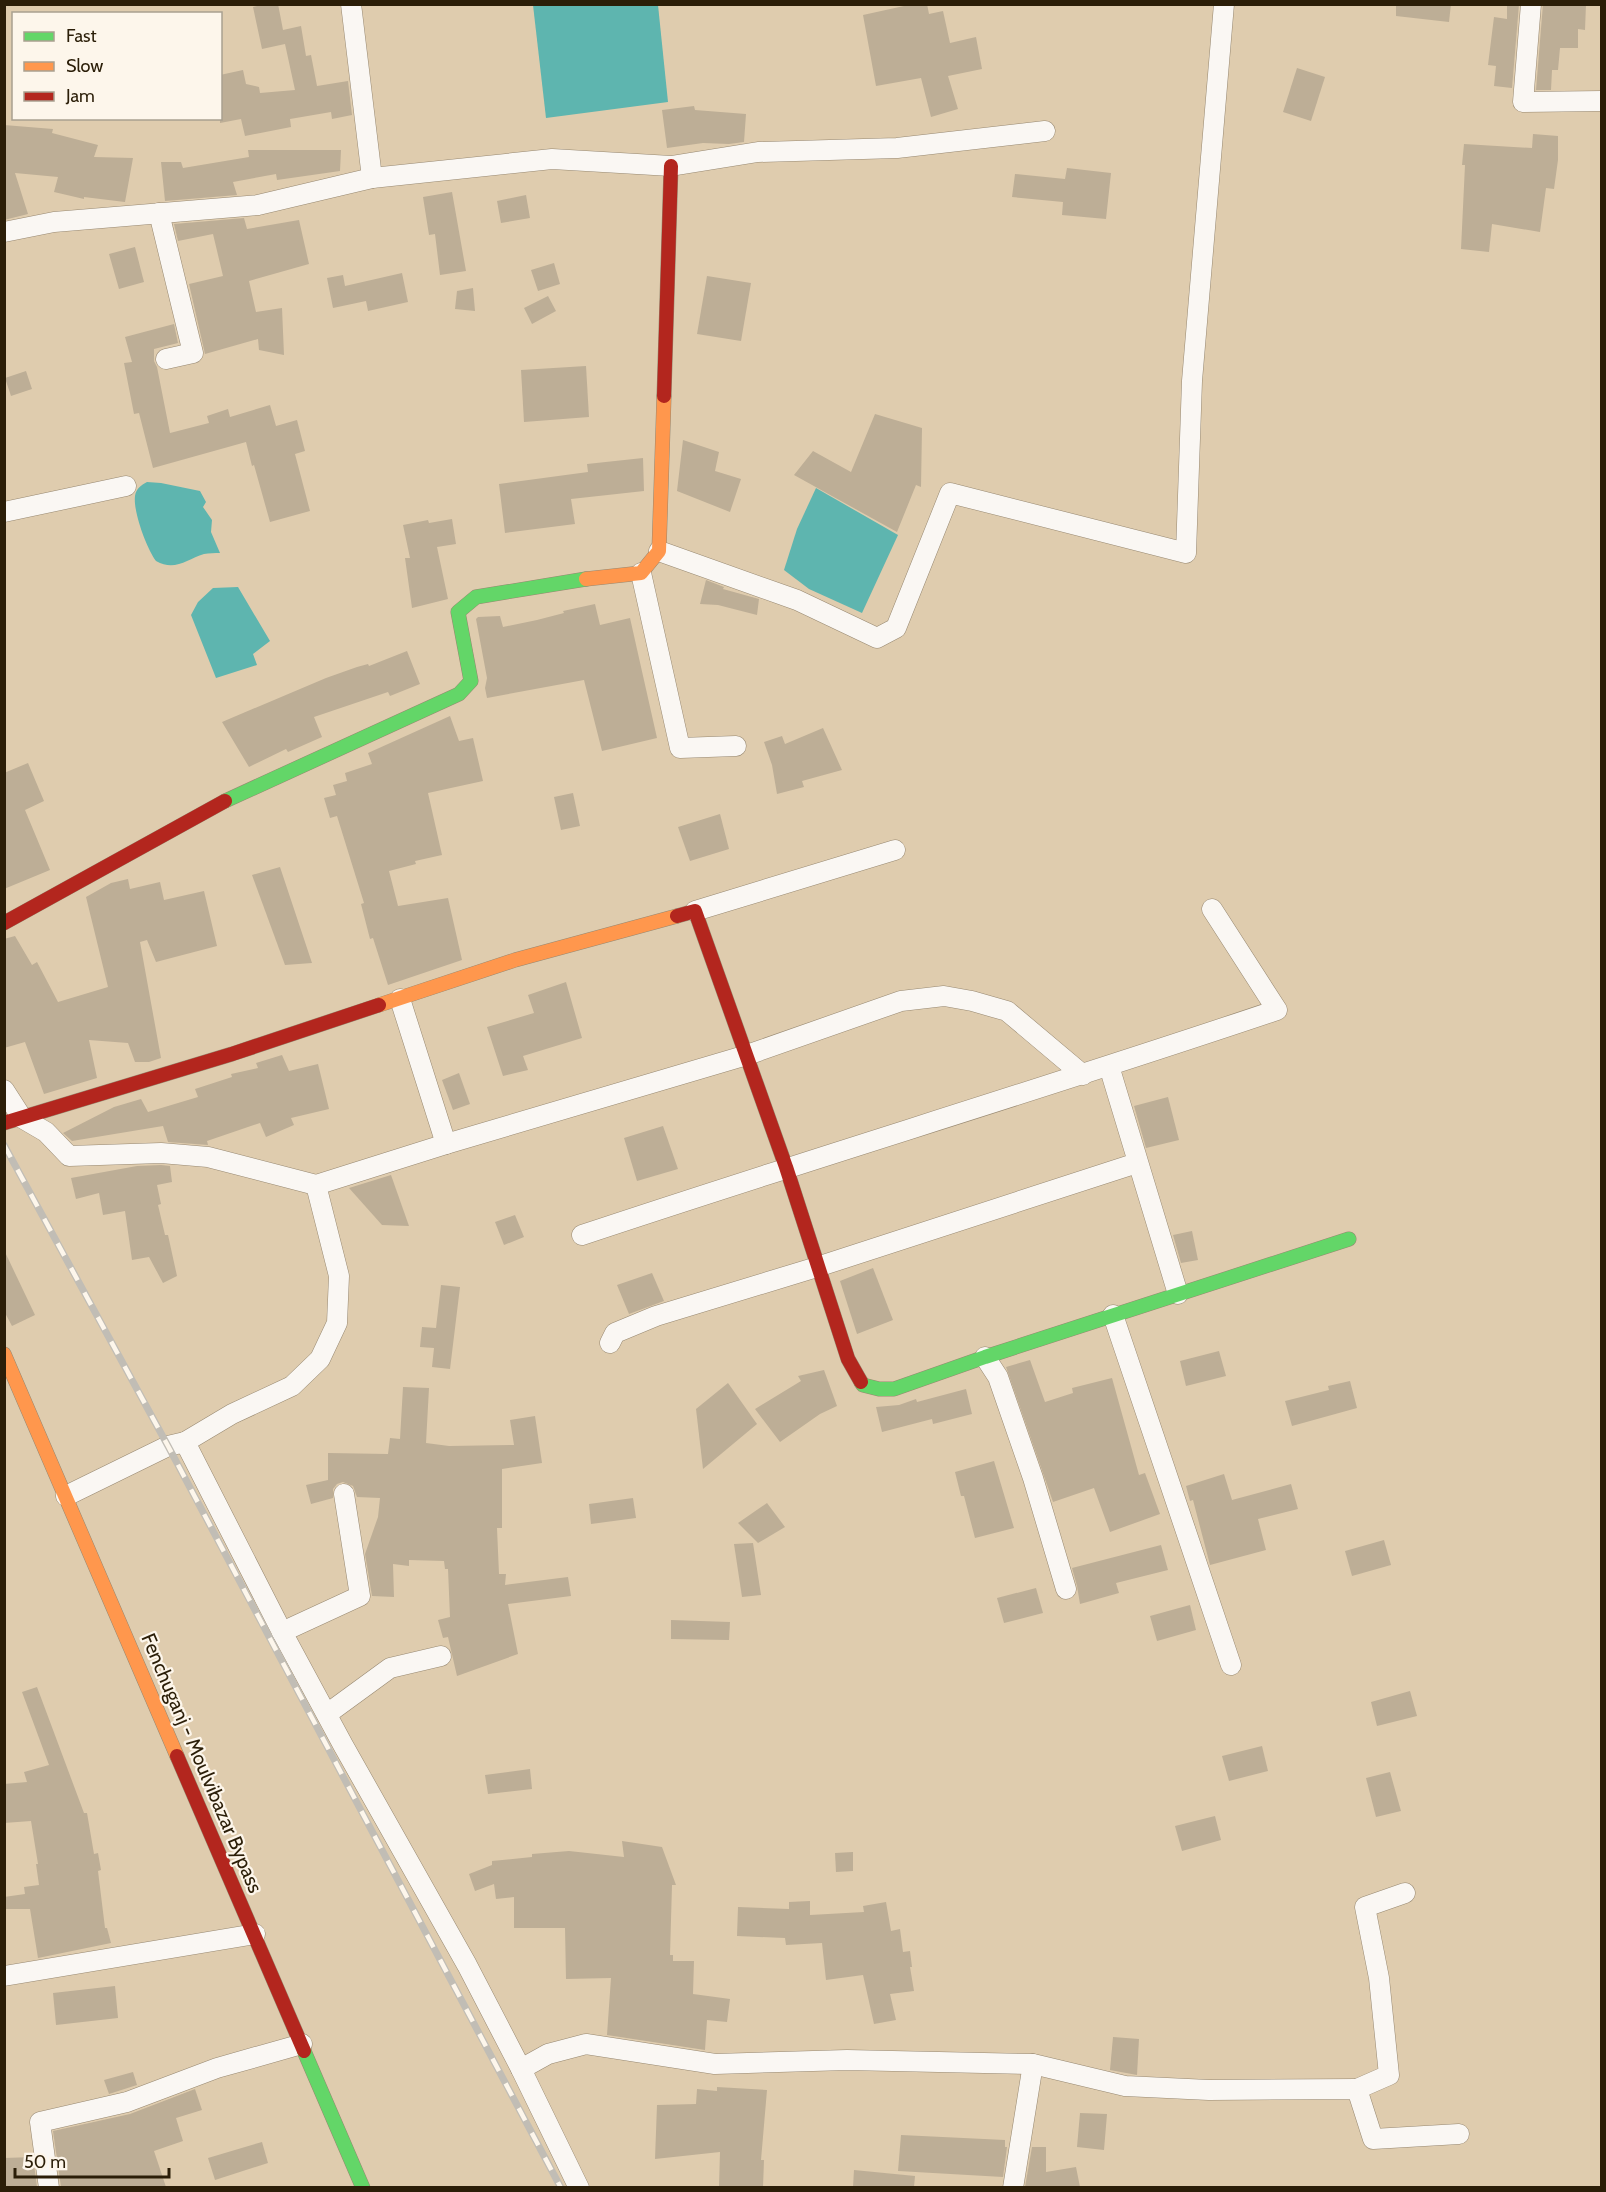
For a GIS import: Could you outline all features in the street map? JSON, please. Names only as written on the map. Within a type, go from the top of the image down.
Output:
[{"type":"main road","points":[[4,923],[240,793],[459,694],[471,681],[458,612],[476,597],[619,574],[641,573],[659,550],[671,166]]},
{"type":"main road","points":[[13,1120],[232,1054],[515,960],[694,911],[786,1167],[848,1359],[863,1385],[879,1389],[894,1389],[985,1357],[1349,1239]]},
{"type":"main road","name":"Fenchuganj - Moulvibazar Bypass","points":[[4,1354],[363,2187]]},
{"type":"street","points":[[351,4],[372,178]]},
{"type":"street","points":[[659,550],[797,600],[877,638],[896,628],[950,493],[1186,553],[1192,381],[1224,4]]},
{"type":"street","points":[[1531,4],[1523,102],[1602,101]]},
{"type":"street","points":[[4,232],[54,222],[258,205],[372,178],[552,159],[671,166],[758,152],[897,148],[1045,131]]},
{"type":"street","points":[[159,213],[193,352],[166,359]]},
{"type":"street","points":[[4,512],[126,486]]},
{"type":"street","points":[[641,573],[680,748],[736,746]]},
{"type":"street","points":[[694,911],[895,850]]},
{"type":"street","points":[[582,1234],[786,1167],[1083,1075],[1277,1010],[1212,909]]},
{"type":"street","points":[[4,1090],[13,1120],[46,1132],[69,1156],[161,1153],[208,1157],[316,1185],[747,1055],[901,1002],[944,996],[1007,1011],[1083,1075]]},
{"type":"street","points":[[400,999],[446,1144]]},
{"type":"street","points":[[1109,1066],[1178,1294]]},
{"type":"street","points":[[610,1342],[615,1333],[656,1316],[817,1267],[1137,1163]]},
{"type":"street","points":[[66,1496],[168,1446],[186,1442],[232,1414],[292,1386],[320,1359],[337,1323],[339,1276],[316,1185]]},
{"type":"street","points":[[1113,1315],[1231,1665]]},
{"type":"street","points":[[985,1357],[998,1377],[1029,1467],[1065,1589]]},
{"type":"street","points":[[186,1442],[282,1632],[521,2069],[579,2187]]},
{"type":"street","points":[[282,1632],[360,1596],[344,1494]]},
{"type":"street","points":[[327,1714],[390,1668],[441,1656]]},
{"type":"street","points":[[521,2069],[548,2054],[586,2044],[715,2064],[848,2060],[1033,2064],[1125,2086],[1209,2090],[1357,2089],[1389,2075],[1379,1978],[1365,1907],[1405,1893]]},
{"type":"street","points":[[4,1976],[255,1934]]},
{"type":"street","points":[[49,2187],[40,2122],[127,2102],[217,2068],[302,2044]]},
{"type":"street","points":[[1013,2187],[1033,2064]]},
{"type":"street","points":[[1357,2089],[1373,2139],[1459,2134]]},
{"type":"water","points":[[533,5],[658,5],[668,102],[546,118]]},
{"type":"water","points":[[147,482],[200,491],[206,502],[203,507],[212,520],[211,532],[220,553],[204,554],[175,565],[156,561],[141,530],[135,503],[136,491]]},
{"type":"water","points":[[816,488],[898,535],[862,613],[809,589],[784,570],[797,529]]},
{"type":"water","points":[[238,587],[270,641],[253,654],[257,665],[216,678],[191,615],[198,602],[213,588]]},
{"type":"building","points":[[278,4],[283,30],[301,26],[306,56],[311,55],[317,86],[348,81],[352,115],[332,119],[331,112],[290,119],[291,127],[245,136],[241,119],[220,123],[222,120],[222,75],[243,70],[246,84],[259,87],[260,93],[295,90],[285,44],[262,49],[253,7]]},
{"type":"building","points":[[913,4],[927,4],[929,14],[943,11],[950,43],[976,37],[982,69],[948,76],[958,109],[931,117],[921,78],[876,86],[863,15]]},
{"type":"building","points":[[1396,4],[1451,4],[1449,22],[1396,16]]},
{"type":"building","points":[[1507,4],[1519,4],[1512,88],[1494,86],[1496,66],[1488,65],[1494,17],[1507,19]]},
{"type":"building","points":[[1543,4],[1586,4],[1585,30],[1578,29],[1578,48],[1560,48],[1558,70],[1552,70],[1551,90],[1536,90]]},
{"type":"building","points":[[1297,68],[1325,77],[1311,121],[1283,112]]},
{"type":"building","points":[[694,106],[695,110],[746,114],[744,142],[703,143],[667,148],[662,110]]},
{"type":"building","points":[[4,125],[53,129],[52,133],[98,145],[94,157],[133,158],[125,202],[84,197],[84,199],[54,192],[58,177],[15,173],[28,214],[4,220]]},
{"type":"building","points":[[1533,134],[1558,136],[1558,160],[1554,189],[1546,188],[1540,232],[1492,224],[1489,252],[1461,249],[1464,144],[1532,148]]},
{"type":"building","points":[[248,150],[341,150],[340,171],[277,180],[276,174],[233,182],[237,195],[165,201],[161,162],[181,162],[183,168],[249,157]]},
{"type":"building","points":[[1067,168],[1111,173],[1106,219],[1062,215],[1063,202],[1012,197],[1015,174],[1065,179]]},
{"type":"building","points":[[452,192],[466,271],[440,275],[435,234],[429,235],[423,197]]},
{"type":"building","points":[[526,195],[530,218],[501,223],[497,201]]},
{"type":"building","points":[[244,218],[247,229],[299,220],[309,264],[249,281],[256,312],[282,308],[284,355],[259,350],[258,339],[205,354],[189,284],[223,276],[213,234],[178,241],[174,224]]},
{"type":"building","points":[[135,247],[144,282],[119,289],[109,254]]},
{"type":"building","points":[[554,263],[560,284],[538,291],[531,270]]},
{"type":"building","points":[[402,273],[408,302],[368,311],[366,301],[333,308],[327,278],[343,275],[345,286]]},
{"type":"building","points":[[707,276],[751,283],[741,341],[697,334]]},
{"type":"building","points":[[473,288],[475,311],[455,309],[457,291]]},
{"type":"building","points":[[548,296],[556,311],[532,324],[524,308]]},
{"type":"building","points":[[174,324],[178,343],[154,349],[154,361],[170,433],[209,423],[207,416],[228,409],[230,417],[270,405],[276,426],[297,420],[305,451],[295,454],[310,511],[270,522],[246,442],[153,468],[139,413],[134,414],[124,363],[132,362],[125,337]]},
{"type":"building","points":[[586,366],[589,417],[524,422],[521,370]]},
{"type":"building","points":[[26,371],[32,389],[11,396],[5,378]]},
{"type":"building","points":[[875,414],[922,428],[921,487],[916,485],[897,532],[794,475],[813,451],[851,472]]},
{"type":"building","points":[[683,440],[719,452],[715,471],[741,479],[730,512],[677,491]]},
{"type":"building","points":[[643,458],[644,491],[571,499],[575,524],[505,533],[499,484],[588,472],[587,464]]},
{"type":"building","points":[[452,519],[456,544],[437,547],[448,599],[412,608],[405,558],[410,558],[403,525],[428,520],[429,523]]},
{"type":"building","points":[[706,580],[724,587],[723,589],[759,599],[757,615],[718,605],[700,604]]},
{"type":"building","points":[[595,604],[600,625],[630,618],[657,738],[602,751],[584,680],[487,698],[485,688],[487,678],[476,619],[478,617],[500,616],[503,627]]},
{"type":"building","points":[[407,651],[420,684],[390,696],[388,692],[314,717],[322,737],[288,752],[286,749],[249,767],[222,722],[326,678],[357,667],[368,664],[369,666]]},
{"type":"building","points":[[450,716],[459,741],[473,738],[483,781],[428,793],[442,855],[415,861],[416,864],[389,871],[398,906],[448,898],[462,960],[388,985],[373,938],[370,939],[361,904],[364,903],[337,816],[330,818],[324,798],[336,795],[333,785],[347,781],[345,773],[372,764],[368,753]]},
{"type":"building","points":[[823,728],[842,770],[802,781],[804,787],[777,794],[772,765],[764,742],[782,736],[785,744]]},
{"type":"building","points":[[28,763],[44,801],[25,810],[50,870],[4,889],[4,773]]},
{"type":"building","points":[[573,793],[580,826],[561,830],[554,797]]},
{"type":"building","points":[[720,814],[729,849],[690,861],[678,827]]},
{"type":"building","points":[[280,867],[312,963],[285,965],[252,875]]},
{"type":"building","points":[[128,879],[130,889],[160,882],[164,900],[204,891],[217,946],[156,962],[147,940],[140,942],[161,1058],[149,1062],[135,1062],[128,1043],[89,1040],[97,1078],[44,1094],[25,1042],[4,1048],[4,939],[15,936],[32,965],[37,962],[58,1002],[108,987],[86,897],[111,883]]},
{"type":"building","points":[[566,982],[582,1038],[523,1056],[528,1070],[503,1076],[487,1027],[534,1013],[528,995]]},
{"type":"building","points":[[282,1055],[289,1071],[318,1064],[329,1109],[291,1118],[294,1125],[266,1137],[260,1123],[207,1141],[208,1145],[168,1142],[163,1126],[72,1141],[63,1133],[114,1107],[141,1099],[148,1112],[198,1097],[195,1089],[232,1077],[231,1074],[258,1068],[256,1063]]},
{"type":"building","points":[[459,1073],[470,1104],[453,1110],[442,1080]]},
{"type":"building","points":[[1168,1097],[1179,1140],[1146,1148],[1134,1106]]},
{"type":"building","points":[[663,1126],[678,1169],[637,1181],[624,1138]]},
{"type":"building","points":[[137,1166],[170,1166],[172,1182],[157,1185],[161,1204],[158,1205],[165,1235],[168,1235],[177,1276],[163,1283],[149,1257],[132,1260],[125,1211],[103,1215],[99,1193],[76,1199],[71,1178]]},
{"type":"building","points":[[391,1175],[409,1226],[382,1225],[349,1188]]},
{"type":"building","points":[[515,1215],[524,1237],[504,1245],[495,1222]]},
{"type":"building","points":[[1192,1231],[1198,1260],[1181,1263],[1173,1235]]},
{"type":"building","points":[[4,1250],[35,1315],[12,1326],[4,1311]]},
{"type":"building","points":[[873,1268],[893,1320],[857,1334],[840,1281]]},
{"type":"building","points":[[652,1273],[664,1301],[629,1314],[617,1285]]},
{"type":"building","points":[[441,1285],[460,1287],[450,1369],[432,1367],[434,1348],[420,1347],[422,1327],[436,1328]]},
{"type":"building","points":[[1219,1351],[1226,1376],[1186,1386],[1180,1361]]},
{"type":"building","points":[[1030,1360],[1045,1402],[1073,1393],[1072,1388],[1112,1378],[1139,1475],[1145,1473],[1160,1514],[1110,1532],[1094,1488],[1053,1502],[1006,1367]]},
{"type":"building","points":[[824,1370],[837,1406],[820,1414],[780,1442],[755,1409],[801,1381],[798,1376]]},
{"type":"building","points":[[1350,1381],[1357,1408],[1292,1426],[1285,1401],[1329,1390],[1328,1386]]},
{"type":"building","points":[[728,1383],[757,1424],[703,1469],[696,1409]]},
{"type":"building","points":[[403,1387],[429,1388],[426,1443],[449,1446],[514,1445],[510,1420],[535,1416],[542,1463],[502,1469],[502,1528],[497,1528],[499,1574],[506,1574],[505,1585],[568,1577],[571,1596],[508,1604],[518,1654],[457,1676],[448,1637],[443,1638],[438,1620],[450,1617],[448,1569],[445,1569],[444,1561],[409,1560],[409,1566],[393,1564],[394,1597],[372,1596],[365,1554],[378,1517],[380,1498],[357,1497],[353,1486],[343,1482],[337,1484],[333,1489],[333,1498],[311,1504],[306,1485],[328,1480],[328,1453],[388,1454],[390,1438],[400,1439]]},
{"type":"building","points":[[966,1389],[972,1414],[933,1424],[932,1419],[882,1432],[876,1407],[899,1405],[916,1399],[917,1402]]},
{"type":"building","points":[[994,1461],[1014,1528],[975,1538],[955,1472]]},
{"type":"building","points":[[1224,1474],[1232,1500],[1291,1484],[1298,1509],[1258,1519],[1266,1550],[1210,1565],[1193,1500],[1190,1501],[1186,1486]]},
{"type":"building","points":[[633,1498],[636,1518],[591,1524],[589,1504]]},
{"type":"building","points":[[767,1503],[785,1527],[758,1543],[738,1523]]},
{"type":"building","points":[[1384,1540],[1391,1565],[1352,1576],[1345,1551]]},
{"type":"building","points":[[753,1543],[761,1595],[742,1597],[734,1544]]},
{"type":"building","points":[[1161,1545],[1168,1570],[1116,1583],[1119,1593],[1080,1604],[1072,1568]]},
{"type":"building","points":[[1036,1588],[1043,1613],[1004,1623],[997,1598]]},
{"type":"building","points":[[1190,1605],[1196,1630],[1157,1641],[1150,1616]]},
{"type":"building","points":[[671,1620],[730,1622],[729,1640],[671,1639]]},
{"type":"building","points":[[37,1687],[84,1813],[87,1813],[94,1854],[98,1853],[105,1928],[107,1928],[111,1943],[38,1958],[30,1909],[4,1909],[4,1897],[25,1894],[24,1887],[39,1885],[31,1821],[4,1823],[4,1784],[27,1782],[24,1772],[49,1765],[22,1692]]},
{"type":"building","points":[[1410,1691],[1417,1716],[1377,1726],[1371,1702]]},
{"type":"building","points":[[1262,1746],[1268,1771],[1229,1781],[1222,1756]]},
{"type":"building","points":[[530,1769],[532,1789],[488,1794],[485,1775]]},
{"type":"building","points":[[1390,1772],[1401,1811],[1376,1817],[1366,1778]]},
{"type":"building","points":[[1215,1816],[1221,1840],[1182,1851],[1175,1826]]},
{"type":"building","points":[[622,1841],[662,1847],[676,1885],[672,1885],[670,1955],[673,1955],[673,1961],[694,1961],[693,1994],[730,1999],[727,2022],[707,2020],[705,2050],[607,2035],[611,1978],[566,1979],[565,1928],[514,1928],[514,1897],[496,1899],[494,1884],[475,1891],[469,1874],[492,1865],[492,1861],[532,1857],[532,1854],[569,1851],[624,1857]]},
{"type":"building","points":[[853,1852],[853,1871],[836,1872],[835,1853]]},
{"type":"building","points":[[810,1901],[810,1915],[864,1912],[863,1906],[886,1902],[891,1931],[900,1929],[903,1952],[910,1951],[912,1967],[910,1967],[914,1991],[890,1994],[896,2020],[874,2024],[863,1975],[826,1980],[822,1943],[786,1945],[785,1938],[737,1936],[738,1907],[789,1909],[789,1902]]},
{"type":"building","points":[[115,1986],[118,2018],[56,2025],[53,1993]]},
{"type":"building","points":[[1113,2037],[1139,2039],[1137,2075],[1110,2070]]},
{"type":"building","points":[[133,2072],[137,2085],[109,2094],[104,2080]]},
{"type":"building","points":[[717,2087],[767,2090],[761,2160],[764,2160],[763,2187],[719,2187],[720,2152],[655,2159],[657,2105],[696,2104],[697,2089],[717,2091]]},
{"type":"building","points":[[195,2089],[202,2110],[176,2118],[183,2141],[154,2151],[166,2187],[61,2187],[53,2131],[130,2114]]},
{"type":"building","points":[[1080,2113],[1107,2114],[1104,2150],[1077,2147]]},
{"type":"building","points":[[901,2135],[1005,2140],[1005,2147],[1007,2147],[1003,2177],[898,2171]]},
{"type":"building","points":[[262,2142],[268,2163],[215,2180],[208,2158]]},
{"type":"building","points":[[1032,2147],[1046,2147],[1046,2172],[1076,2167],[1080,2187],[1025,2187]]},
{"type":"building","points":[[33,2157],[37,2187],[4,2187],[4,2158]]},
{"type":"building","points":[[854,2170],[915,2176],[914,2187],[853,2187]]},
{"type":"railway","points":[[4,1145],[168,1446],[561,2188]]},
{"type":"traffic: fast","points":[[225,801],[459,694],[471,681],[458,612],[476,597],[586,579]]},
{"type":"traffic: fast","points":[[861,1382],[863,1385],[879,1389],[894,1389],[985,1357],[1349,1239]]},
{"type":"traffic: fast","points":[[304,2051],[363,2188]]},
{"type":"traffic: slow","points":[[586,579],[641,573],[659,551],[664,396]]},
{"type":"traffic: slow","points":[[379,1005],[515,960],[677,916]]},
{"type":"traffic: slow","points":[[4,1354],[177,1756]]},
{"type":"traffic: jam","points":[[664,396],[671,166]]},
{"type":"traffic: jam","points":[[4,923],[225,801]]},
{"type":"traffic: jam","points":[[677,916],[695,911],[786,1167],[848,1359],[861,1382]]},
{"type":"traffic: jam","points":[[4,1123],[232,1054],[379,1005]]},
{"type":"traffic: jam","points":[[177,1756],[304,2051]]}]
